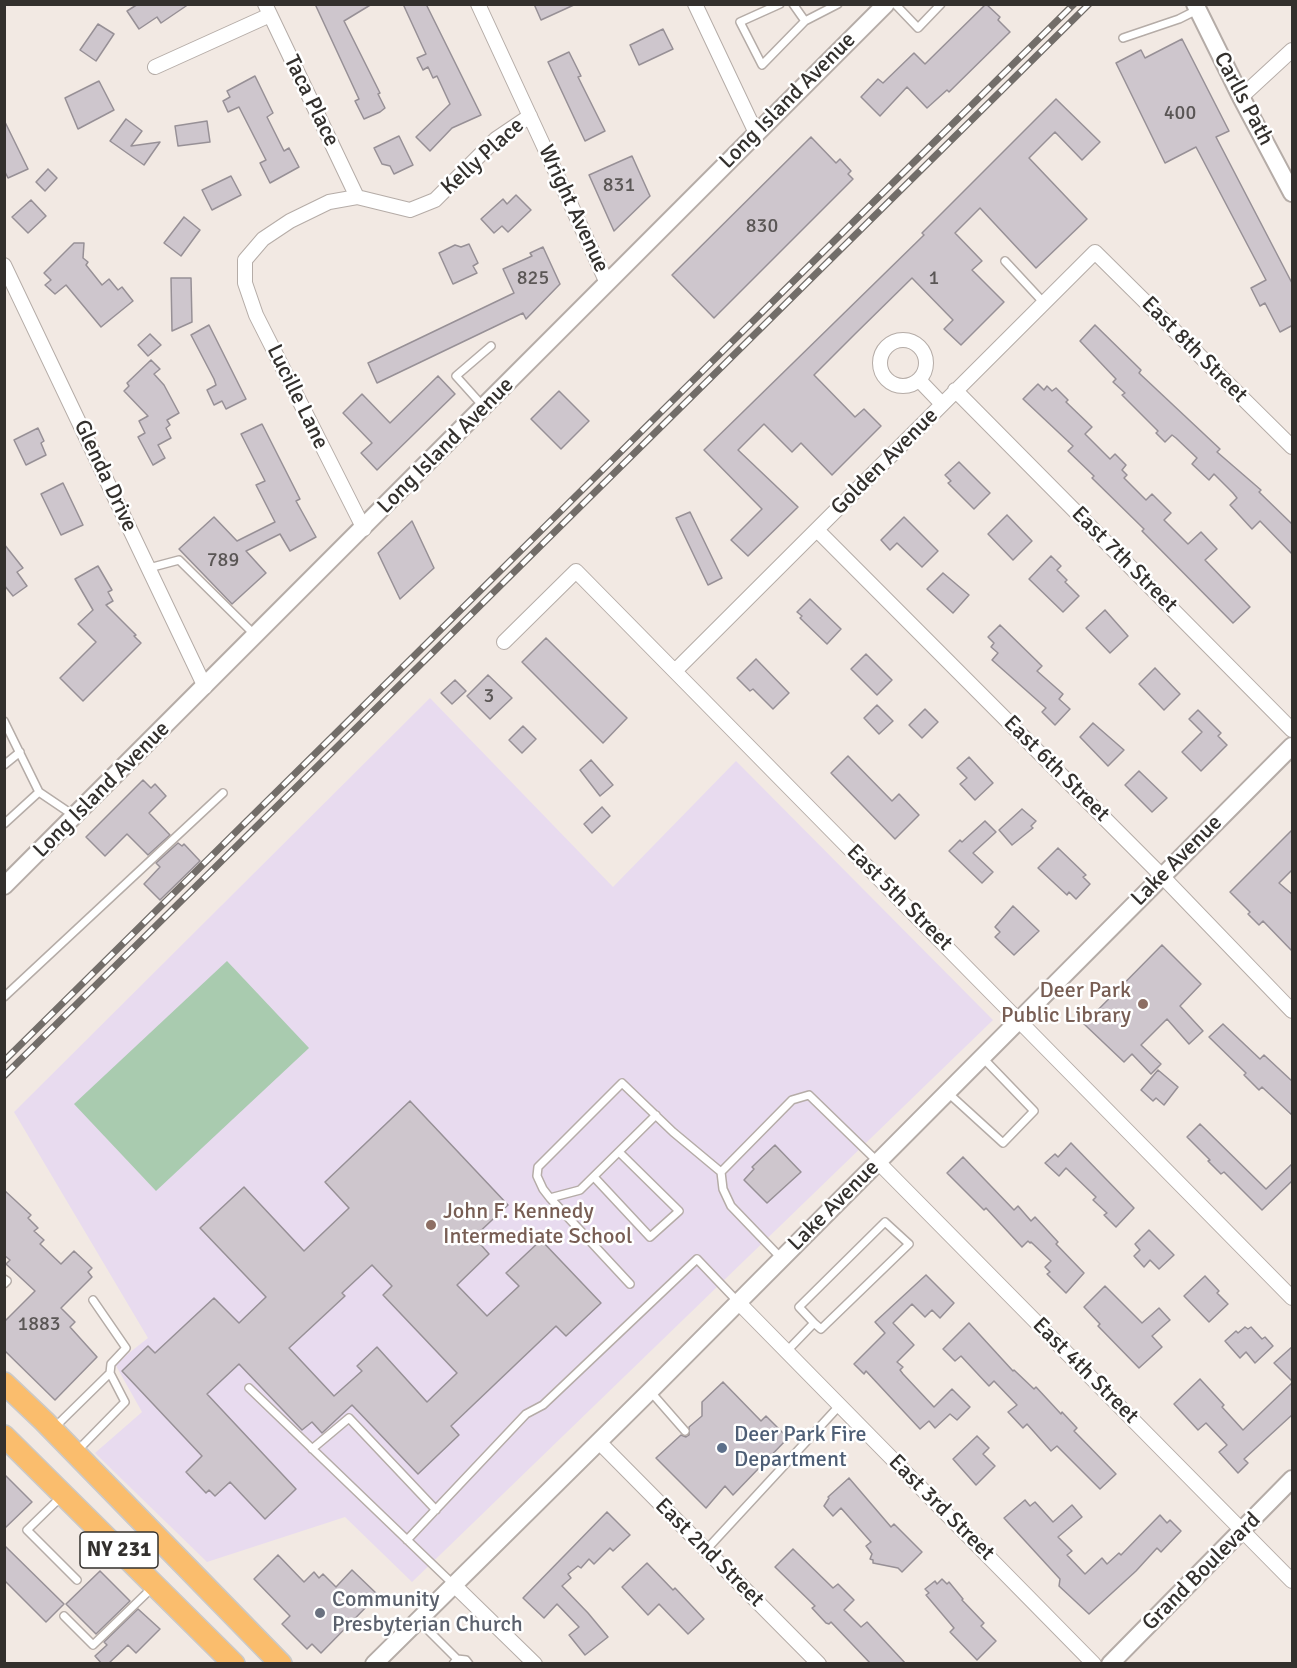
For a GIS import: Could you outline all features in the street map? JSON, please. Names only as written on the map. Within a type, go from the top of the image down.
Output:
[{"type":"main road","name":"NY 231","points":[[4,1383],[76,1453],[281,1664]]},
{"type":"main road","name":"NY 231","points":[[4,1436],[234,1664]]},
{"type":"street","name":"Wright Avenue","points":[[477,4],[607,283]]},
{"type":"street","points":[[695,4],[756,133]]},
{"type":"street","name":"Long Island Avenue","points":[[6,883],[256,637],[886,4]]},
{"type":"street","name":"Carlls Path","points":[[1196,7],[1293,193]]},
{"type":"street","points":[[155,67],[267,10]]},
{"type":"street","name":"Taca Place","points":[[267,10],[357,197]]},
{"type":"street","points":[[1241,97],[1293,50]]},
{"type":"street","name":"Kelly Place","points":[[245,260],[263,239],[290,221],[329,202],[357,197],[410,210],[435,200],[496,139],[530,116]]},
{"type":"street","name":"Golden Avenue","points":[[675,671],[1095,252]]},
{"type":"street","name":"East 8th Street","points":[[1095,252],[1293,447]]},
{"type":"street","name":"Lucille Lane","points":[[245,260],[245,283],[256,315],[364,529]]},
{"type":"street","name":"Glenda Drive","points":[[4,264],[205,687]]},
{"type":"street","points":[[919,380],[942,404]]},
{"type":"street","name":"East 7th Street","points":[[955,390],[1293,730]]},
{"type":"street","name":"East 6th Street","points":[[817,530],[1161,875],[1293,1011]]},
{"type":"street","name":"East 5th Street","points":[[504,642],[576,571],[1293,1298]]},
{"type":"street","name":"Lake Avenue","points":[[375,1664],[782,1259],[1161,875],[1293,746]]},
{"type":"street","name":"East 4th Street","points":[[878,1162],[1293,1581]]},
{"type":"street","name":"East 3rd Street","points":[[738,1302],[1094,1664]]},
{"type":"street","name":"East 2nd Street","points":[[599,1442],[819,1664]]},
{"type":"street","name":"Grand Boulevard","points":[[1110,1664],[1293,1479]]},
{"type":"street","points":[[454,1585],[535,1664]]},
{"type":"lane","points":[[780,4],[740,22],[762,65],[805,21],[838,4]]},
{"type":"lane","points":[[793,4],[805,21]]},
{"type":"lane","points":[[895,4],[918,28],[941,4]]},
{"type":"lane","points":[[1123,38],[1179,19],[1196,7]]},
{"type":"lane","points":[[1005,261],[1044,303]]},
{"type":"lane","points":[[484,407],[456,376],[491,346]]},
{"type":"lane","points":[[149,568],[179,560],[256,637]]},
{"type":"lane","points":[[4,721],[39,792],[76,816]]},
{"type":"lane","points":[[4,765],[20,752]]},
{"type":"lane","points":[[4,824],[39,792]]},
{"type":"lane","points":[[4,997],[223,793]]},
{"type":"lane","points":[[947,1092],[1003,1143],[1034,1111],[982,1057]]},
{"type":"lane","points":[[630,1284],[550,1198],[537,1176],[538,1167],[622,1083],[721,1172],[723,1189],[731,1206],[782,1259]]},
{"type":"lane","points":[[721,1172],[792,1100],[809,1095],[878,1162]]},
{"type":"lane","points":[[550,1198],[580,1190],[656,1115]]},
{"type":"lane","points":[[594,1177],[650,1237],[679,1211],[619,1152]]},
{"type":"lane","points":[[885,1222],[909,1244],[821,1329],[814,1323],[799,1307],[885,1222]]},
{"type":"lane","points":[[407,1540],[526,1414],[543,1405],[697,1259],[738,1302]]},
{"type":"lane","points":[[4,1279],[7,1281],[4,1284]]},
{"type":"lane","points":[[76,1453],[125,1402],[110,1373],[111,1364],[126,1348],[93,1300]]},
{"type":"lane","points":[[787,1351],[814,1323]]},
{"type":"lane","points":[[52,1429],[110,1373]]},
{"type":"lane","points":[[249,1388],[454,1585]]},
{"type":"lane","points":[[650,1391],[685,1431]]},
{"type":"lane","points":[[706,1550],[840,1405]]},
{"type":"lane","points":[[312,1449],[349,1418],[436,1510]]},
{"type":"lane","points":[[63,1494],[27,1530],[77,1580]]},
{"type":"lane","points":[[64,1616],[93,1645],[155,1585]]},
{"type":"lane","points":[[418,1620],[455,1661],[466,1660],[469,1664]]},
{"type":"shaded area","name":"John F. Kennedy Intermediate School","points":[[430,698],[613,887],[736,761],[993,1020],[412,1582],[345,1517],[207,1562],[95,1453],[142,1412],[115,1364],[148,1338],[14,1112]]},
{"type":"green space","points":[[227,961],[309,1048],[156,1191],[74,1104]]},
{"type":"building","points":[[138,4],[189,4],[161,23],[157,17],[139,29],[127,11]]},
{"type":"building","points":[[315,4],[372,4],[344,21],[380,93],[378,94],[385,108],[380,112],[364,119],[355,101],[359,99]]},
{"type":"building","points":[[403,4],[426,4],[481,115],[452,128],[430,151],[416,137],[450,104],[437,76],[433,78],[428,67],[423,70],[417,58],[426,54]]},
{"type":"building","points":[[534,4],[576,4],[541,20]]},
{"type":"building","points":[[986,4],[1000,17],[998,20],[1010,32],[949,92],[947,90],[927,108],[907,87],[880,116],[861,97],[878,79],[883,83],[914,53],[925,64]]},
{"type":"building","points":[[98,24],[114,34],[96,61],[80,50]]},
{"type":"building","points":[[663,29],[673,49],[639,65],[630,45]]},
{"type":"building","points":[[1182,39],[1229,131],[1216,137],[1293,285],[1293,325],[1280,332],[1265,303],[1260,306],[1251,288],[1266,280],[1196,147],[1165,163],[1116,63],[1141,50],[1145,58]]},
{"type":"building","points":[[569,52],[581,76],[578,77],[605,131],[585,141],[548,62]]},
{"type":"building","points":[[255,76],[273,113],[267,117],[284,151],[289,148],[299,167],[270,183],[260,163],[266,160],[239,107],[228,112],[223,101],[230,97],[227,91]]},
{"type":"building","points":[[99,81],[114,110],[78,129],[65,98]]},
{"type":"building","points":[[1056,99],[1100,142],[1082,160],[1055,132],[1029,158],[1087,219],[1036,268],[980,208],[955,233],[982,261],[972,270],[1004,302],[961,345],[944,329],[953,320],[912,278],[814,375],[855,417],[864,409],[881,426],[832,475],[801,443],[792,452],[764,424],[738,450],[798,507],[748,556],[731,540],[762,509],[704,450],[924,235],[922,233]]},
{"type":"building","points":[[126,119],[142,131],[131,146],[160,142],[144,165],[110,141]]},
{"type":"building","points":[[4,120],[28,169],[8,178],[4,170]]},
{"type":"building","points":[[207,121],[210,142],[178,146],[175,126]]},
{"type":"building","points":[[399,136],[413,165],[394,174],[390,166],[382,164],[374,148]]},
{"type":"building","points":[[811,137],[836,163],[840,159],[851,171],[848,174],[853,179],[714,318],[672,275]]},
{"type":"building","points":[[632,156],[650,196],[614,231],[589,175]]},
{"type":"building","points":[[48,169],[57,178],[45,191],[36,182]]},
{"type":"building","points":[[231,176],[241,195],[212,210],[202,190]]},
{"type":"building","points":[[516,195],[531,210],[508,232],[502,226],[494,233],[481,219],[503,199],[507,204]]},
{"type":"building","points":[[31,200],[46,216],[28,233],[12,217]]},
{"type":"building","points":[[184,217],[200,230],[181,256],[164,243]]},
{"type":"building","points":[[74,243],[84,243],[83,258],[88,262],[86,265],[102,285],[109,279],[118,290],[122,287],[133,301],[101,327],[66,285],[55,294],[45,285],[51,280],[44,273]]},
{"type":"building","points":[[469,244],[478,263],[473,266],[477,273],[453,284],[439,253],[455,245],[461,247]]},
{"type":"building","points":[[543,247],[560,284],[526,319],[523,313],[377,383],[368,363],[514,293],[503,269],[532,256],[530,253]]},
{"type":"building","points":[[171,278],[191,278],[192,322],[172,331]]},
{"type":"building","points":[[209,325],[246,399],[226,409],[222,401],[214,405],[207,390],[216,385],[191,335]]},
{"type":"building","points":[[1095,325],[1141,370],[1139,373],[1220,449],[1217,452],[1261,490],[1259,492],[1293,525],[1293,555],[1260,521],[1252,529],[1230,505],[1237,498],[1233,493],[1214,474],[1209,480],[1192,464],[1197,458],[1172,435],[1165,442],[1156,433],[1158,431],[1122,395],[1125,393],[1113,382],[1116,379],[1080,341]]},
{"type":"building","points":[[150,334],[161,345],[148,356],[138,345]]},
{"type":"building","points":[[151,360],[160,369],[154,374],[164,385],[179,413],[167,420],[170,425],[166,428],[171,438],[158,445],[165,458],[153,465],[138,437],[145,433],[139,421],[148,416],[124,391],[129,386],[127,383]]},
{"type":"building","points":[[438,376],[455,394],[377,470],[361,453],[372,443],[343,413],[362,394],[390,423]]},
{"type":"building","points":[[1038,384],[1044,390],[1047,386],[1052,391],[1056,388],[1068,400],[1066,402],[1092,427],[1085,434],[1110,459],[1115,454],[1126,465],[1122,470],[1127,475],[1124,478],[1146,500],[1152,494],[1171,513],[1164,520],[1188,544],[1201,532],[1217,549],[1205,560],[1250,607],[1233,623],[1092,478],[1094,476],[1068,451],[1073,446],[1023,399]]},
{"type":"building","points":[[559,391],[589,421],[561,449],[531,419]]},
{"type":"building","points":[[262,424],[300,499],[296,501],[316,537],[290,551],[280,534],[246,551],[266,573],[232,604],[179,549],[214,517],[237,541],[275,522],[256,485],[265,481],[241,434]]},
{"type":"building","points":[[38,428],[44,441],[41,443],[46,455],[26,465],[14,440]]},
{"type":"building","points":[[959,462],[990,493],[974,509],[948,483],[951,481],[945,475]]},
{"type":"building","points":[[63,483],[83,525],[61,535],[41,494]]},
{"type":"building","points":[[690,512],[722,578],[708,585],[676,518]]},
{"type":"building","points":[[1007,515],[1032,541],[1013,560],[988,534]]},
{"type":"building","points":[[904,517],[938,551],[922,567],[897,543],[890,550],[881,540]]},
{"type":"building","points":[[412,521],[434,568],[400,599],[378,553]]},
{"type":"building","points":[[4,544],[23,568],[17,572],[27,586],[13,596],[4,585]]},
{"type":"building","points":[[1051,556],[1061,566],[1057,570],[1067,580],[1065,582],[1079,596],[1063,612],[1029,579]]},
{"type":"building","points":[[98,566],[112,590],[108,592],[113,601],[106,605],[141,643],[83,701],[60,678],[96,642],[78,624],[93,610],[75,579]]},
{"type":"building","points":[[943,573],[969,595],[953,613],[927,589]]},
{"type":"building","points":[[810,599],[841,629],[827,644],[800,618],[802,616],[797,612]]},
{"type":"building","points":[[1105,610],[1128,636],[1110,653],[1086,628]]},
{"type":"building","points":[[1000,625],[1042,666],[1037,671],[1063,694],[1059,699],[1070,709],[1055,725],[1042,712],[1046,708],[992,660],[998,653],[991,647],[994,643],[988,637]]},
{"type":"building","points":[[546,638],[627,718],[603,743],[522,662]]},
{"type":"building","points":[[866,654],[892,680],[877,695],[851,669]]},
{"type":"building","points":[[756,659],[789,693],[773,709],[753,689],[750,691],[737,678]]},
{"type":"building","points":[[1155,668],[1180,694],[1164,710],[1139,684]]},
{"type":"building","points":[[488,675],[512,698],[490,719],[467,696]]},
{"type":"building","points":[[455,680],[466,691],[452,704],[441,693]]},
{"type":"building","points":[[877,705],[893,721],[879,734],[864,718]]},
{"type":"building","points":[[925,709],[938,722],[922,738],[909,725]]},
{"type":"building","points":[[1198,710],[1221,733],[1218,736],[1227,745],[1201,771],[1182,752],[1202,732],[1189,719]]},
{"type":"building","points":[[1093,723],[1124,750],[1108,766],[1080,737]]},
{"type":"building","points":[[523,726],[536,739],[522,753],[509,740]]},
{"type":"building","points":[[848,756],[892,801],[899,794],[919,815],[895,839],[831,773]]},
{"type":"building","points":[[969,757],[993,783],[975,800],[960,784],[967,778],[957,768]]},
{"type":"building","points":[[591,760],[613,785],[600,796],[580,770]]},
{"type":"building","points":[[1139,771],[1167,798],[1152,812],[1125,785]]},
{"type":"building","points":[[143,780],[151,788],[155,784],[166,796],[149,813],[170,835],[148,855],[127,834],[105,856],[86,837]]},
{"type":"building","points":[[602,807],[610,816],[592,833],[584,824]]},
{"type":"building","points":[[1022,809],[1036,821],[1031,826],[1033,828],[1012,845],[999,830]]},
{"type":"building","points":[[985,821],[996,832],[973,853],[993,872],[982,883],[949,851]]},
{"type":"building","points":[[1293,829],[1293,869],[1279,883],[1293,895],[1293,952],[1263,921],[1259,925],[1248,914],[1250,912],[1230,892]]},
{"type":"building","points":[[178,843],[182,846],[184,844],[200,861],[160,900],[144,884],[160,867],[156,863]]},
{"type":"building","points":[[1058,848],[1086,875],[1083,877],[1090,884],[1076,899],[1069,892],[1067,895],[1038,868]]},
{"type":"building","points":[[1013,906],[1039,931],[1014,955],[995,937],[1000,932],[995,927]]},
{"type":"building","name":"Deer Park Public Library","points":[[1162,945],[1201,984],[1180,1006],[1203,1031],[1189,1044],[1167,1019],[1141,1045],[1161,1064],[1151,1074],[1132,1054],[1124,1062],[1084,1024]]},
{"type":"building","points":[[1223,1024],[1260,1059],[1264,1055],[1293,1082],[1293,1116],[1262,1087],[1259,1090],[1244,1075],[1246,1073],[1209,1037]]},
{"type":"building","points":[[1158,1070],[1178,1087],[1164,1105],[1156,1098],[1153,1101],[1141,1090]]},
{"type":"building","points":[[410,1101],[508,1205],[474,1237],[489,1254],[457,1285],[487,1316],[519,1286],[506,1273],[541,1240],[601,1303],[566,1336],[556,1326],[451,1426],[459,1435],[418,1474],[352,1405],[322,1433],[312,1422],[302,1430],[239,1364],[207,1394],[296,1489],[265,1519],[230,1482],[215,1496],[209,1490],[206,1493],[186,1472],[202,1456],[122,1371],[148,1346],[155,1353],[214,1298],[239,1323],[266,1297],[200,1228],[244,1187],[304,1251],[349,1208],[325,1182]],"holes":[[[372,1265],[392,1286],[383,1295],[457,1373],[427,1402],[377,1347],[357,1366],[362,1371],[334,1396],[289,1348],[345,1296],[342,1293]]]},
{"type":"building","points":[[1200,1124],[1266,1189],[1293,1163],[1293,1180],[1262,1210],[1224,1172],[1221,1174],[1187,1137]]},
{"type":"building","points":[[1071,1143],[1134,1208],[1116,1227],[1104,1215],[1107,1213],[1093,1200],[1096,1197],[1066,1168],[1059,1176],[1045,1163],[1055,1154],[1058,1157]]},
{"type":"building","points":[[775,1145],[801,1172],[767,1203],[744,1180],[754,1169],[752,1167]]},
{"type":"building","points":[[963,1157],[1014,1210],[1018,1206],[1031,1221],[1035,1217],[1058,1242],[1056,1244],[1084,1273],[1066,1293],[1047,1274],[1050,1272],[1045,1267],[1051,1261],[1031,1242],[1028,1241],[1022,1247],[986,1208],[984,1210],[947,1173]]},
{"type":"building","points":[[4,1190],[31,1215],[28,1218],[38,1228],[34,1231],[44,1240],[40,1244],[61,1264],[74,1251],[92,1268],[88,1272],[92,1277],[61,1308],[75,1322],[70,1327],[97,1357],[55,1400],[4,1350],[4,1322],[35,1291],[6,1264],[10,1260],[4,1255]]},
{"type":"building","points":[[1149,1230],[1174,1255],[1159,1269],[1150,1260],[1144,1267],[1134,1256],[1140,1250],[1135,1244]]},
{"type":"building","points":[[926,1275],[954,1303],[940,1318],[932,1310],[925,1317],[912,1304],[893,1323],[914,1345],[897,1362],[903,1367],[900,1370],[903,1374],[934,1407],[952,1389],[970,1407],[957,1420],[950,1414],[935,1428],[929,1421],[920,1429],[866,1371],[864,1374],[854,1364],[885,1333],[875,1322]]},
{"type":"building","points":[[1205,1276],[1228,1304],[1209,1322],[1184,1296]]},
{"type":"building","points":[[1105,1286],[1142,1323],[1159,1308],[1170,1320],[1152,1336],[1162,1347],[1139,1368],[1098,1326],[1100,1324],[1084,1307]]},
{"type":"building","points":[[969,1323],[1013,1371],[1034,1389],[1036,1387],[1061,1414],[1062,1412],[1077,1428],[1074,1431],[1116,1474],[1100,1489],[1057,1446],[1051,1451],[1027,1424],[1023,1428],[1008,1412],[1017,1405],[994,1381],[989,1386],[961,1356],[955,1361],[943,1349]]},
{"type":"building","points":[[1245,1327],[1248,1329],[1251,1327],[1262,1339],[1265,1337],[1273,1346],[1255,1363],[1246,1352],[1240,1358],[1225,1341],[1236,1331],[1238,1333]]},
{"type":"building","points":[[1293,1346],[1293,1382],[1274,1363]]},
{"type":"building","points":[[1200,1379],[1243,1430],[1293,1382],[1293,1414],[1244,1459],[1248,1463],[1238,1473],[1219,1452],[1227,1445],[1206,1423],[1198,1430],[1174,1404]]},
{"type":"building","name":"Deer Park Fire Department","points":[[723,1382],[761,1421],[766,1416],[788,1438],[733,1495],[725,1486],[706,1508],[656,1458],[681,1435],[686,1437],[689,1435],[689,1427],[702,1416],[702,1402]]},
{"type":"building","points":[[977,1436],[989,1448],[983,1454],[995,1466],[976,1485],[953,1459]]},
{"type":"building","points":[[4,1474],[32,1502],[4,1529]]},
{"type":"building","points":[[849,1478],[891,1527],[894,1524],[922,1552],[902,1572],[898,1568],[873,1563],[870,1559],[872,1554],[866,1546],[871,1542],[841,1508],[833,1516],[824,1506],[828,1497]]},
{"type":"building","points":[[1025,1500],[1030,1506],[1035,1502],[1053,1522],[1072,1505],[1082,1517],[1058,1537],[1072,1551],[1067,1555],[1085,1574],[1102,1558],[1107,1564],[1119,1553],[1121,1555],[1160,1515],[1167,1523],[1170,1520],[1181,1531],[1161,1552],[1157,1548],[1136,1571],[1089,1614],[1059,1586],[1060,1579],[1004,1518]]},
{"type":"building","points":[[607,1512],[630,1535],[613,1551],[610,1548],[594,1564],[589,1559],[581,1568],[578,1566],[568,1574],[571,1578],[562,1586],[608,1637],[585,1655],[569,1635],[579,1627],[557,1604],[544,1618],[523,1598]]},
{"type":"building","points":[[4,1545],[64,1604],[46,1622],[4,1580]]},
{"type":"building","points":[[793,1549],[833,1588],[838,1584],[854,1600],[844,1610],[861,1627],[867,1622],[906,1664],[871,1664],[831,1622],[826,1623],[812,1608],[815,1606],[775,1567]]},
{"type":"building","points":[[278,1555],[304,1582],[314,1572],[319,1578],[323,1574],[336,1587],[352,1570],[378,1595],[321,1653],[312,1644],[307,1649],[282,1624],[290,1616],[254,1579]]},
{"type":"building","points":[[647,1563],[704,1619],[688,1634],[659,1604],[648,1615],[622,1587]]},
{"type":"building","points":[[100,1571],[130,1601],[96,1634],[66,1604]]},
{"type":"building","points":[[942,1579],[947,1584],[949,1582],[984,1623],[981,1626],[996,1641],[977,1660],[950,1632],[954,1628],[926,1595],[929,1593],[925,1589],[935,1581],[937,1584]]},
{"type":"building","points":[[138,1609],[160,1629],[136,1653],[128,1645],[108,1664],[102,1664],[95,1656],[107,1645],[104,1642]]},
{"type":"railway","points":[[4,1061],[1074,4]]},
{"type":"railway","points":[[4,1076],[1089,4]]},
{"type":"place","name":"Deer Park Public Library","points":[[1143,1004]]},
{"type":"place","name":"John F. Kennedy Intermediate School","points":[[431,1225]]},
{"type":"place","name":"Deer Park Fire Department","points":[[722,1448]]},
{"type":"place","name":"Community Presbyterian Church","points":[[320,1613]]}]
